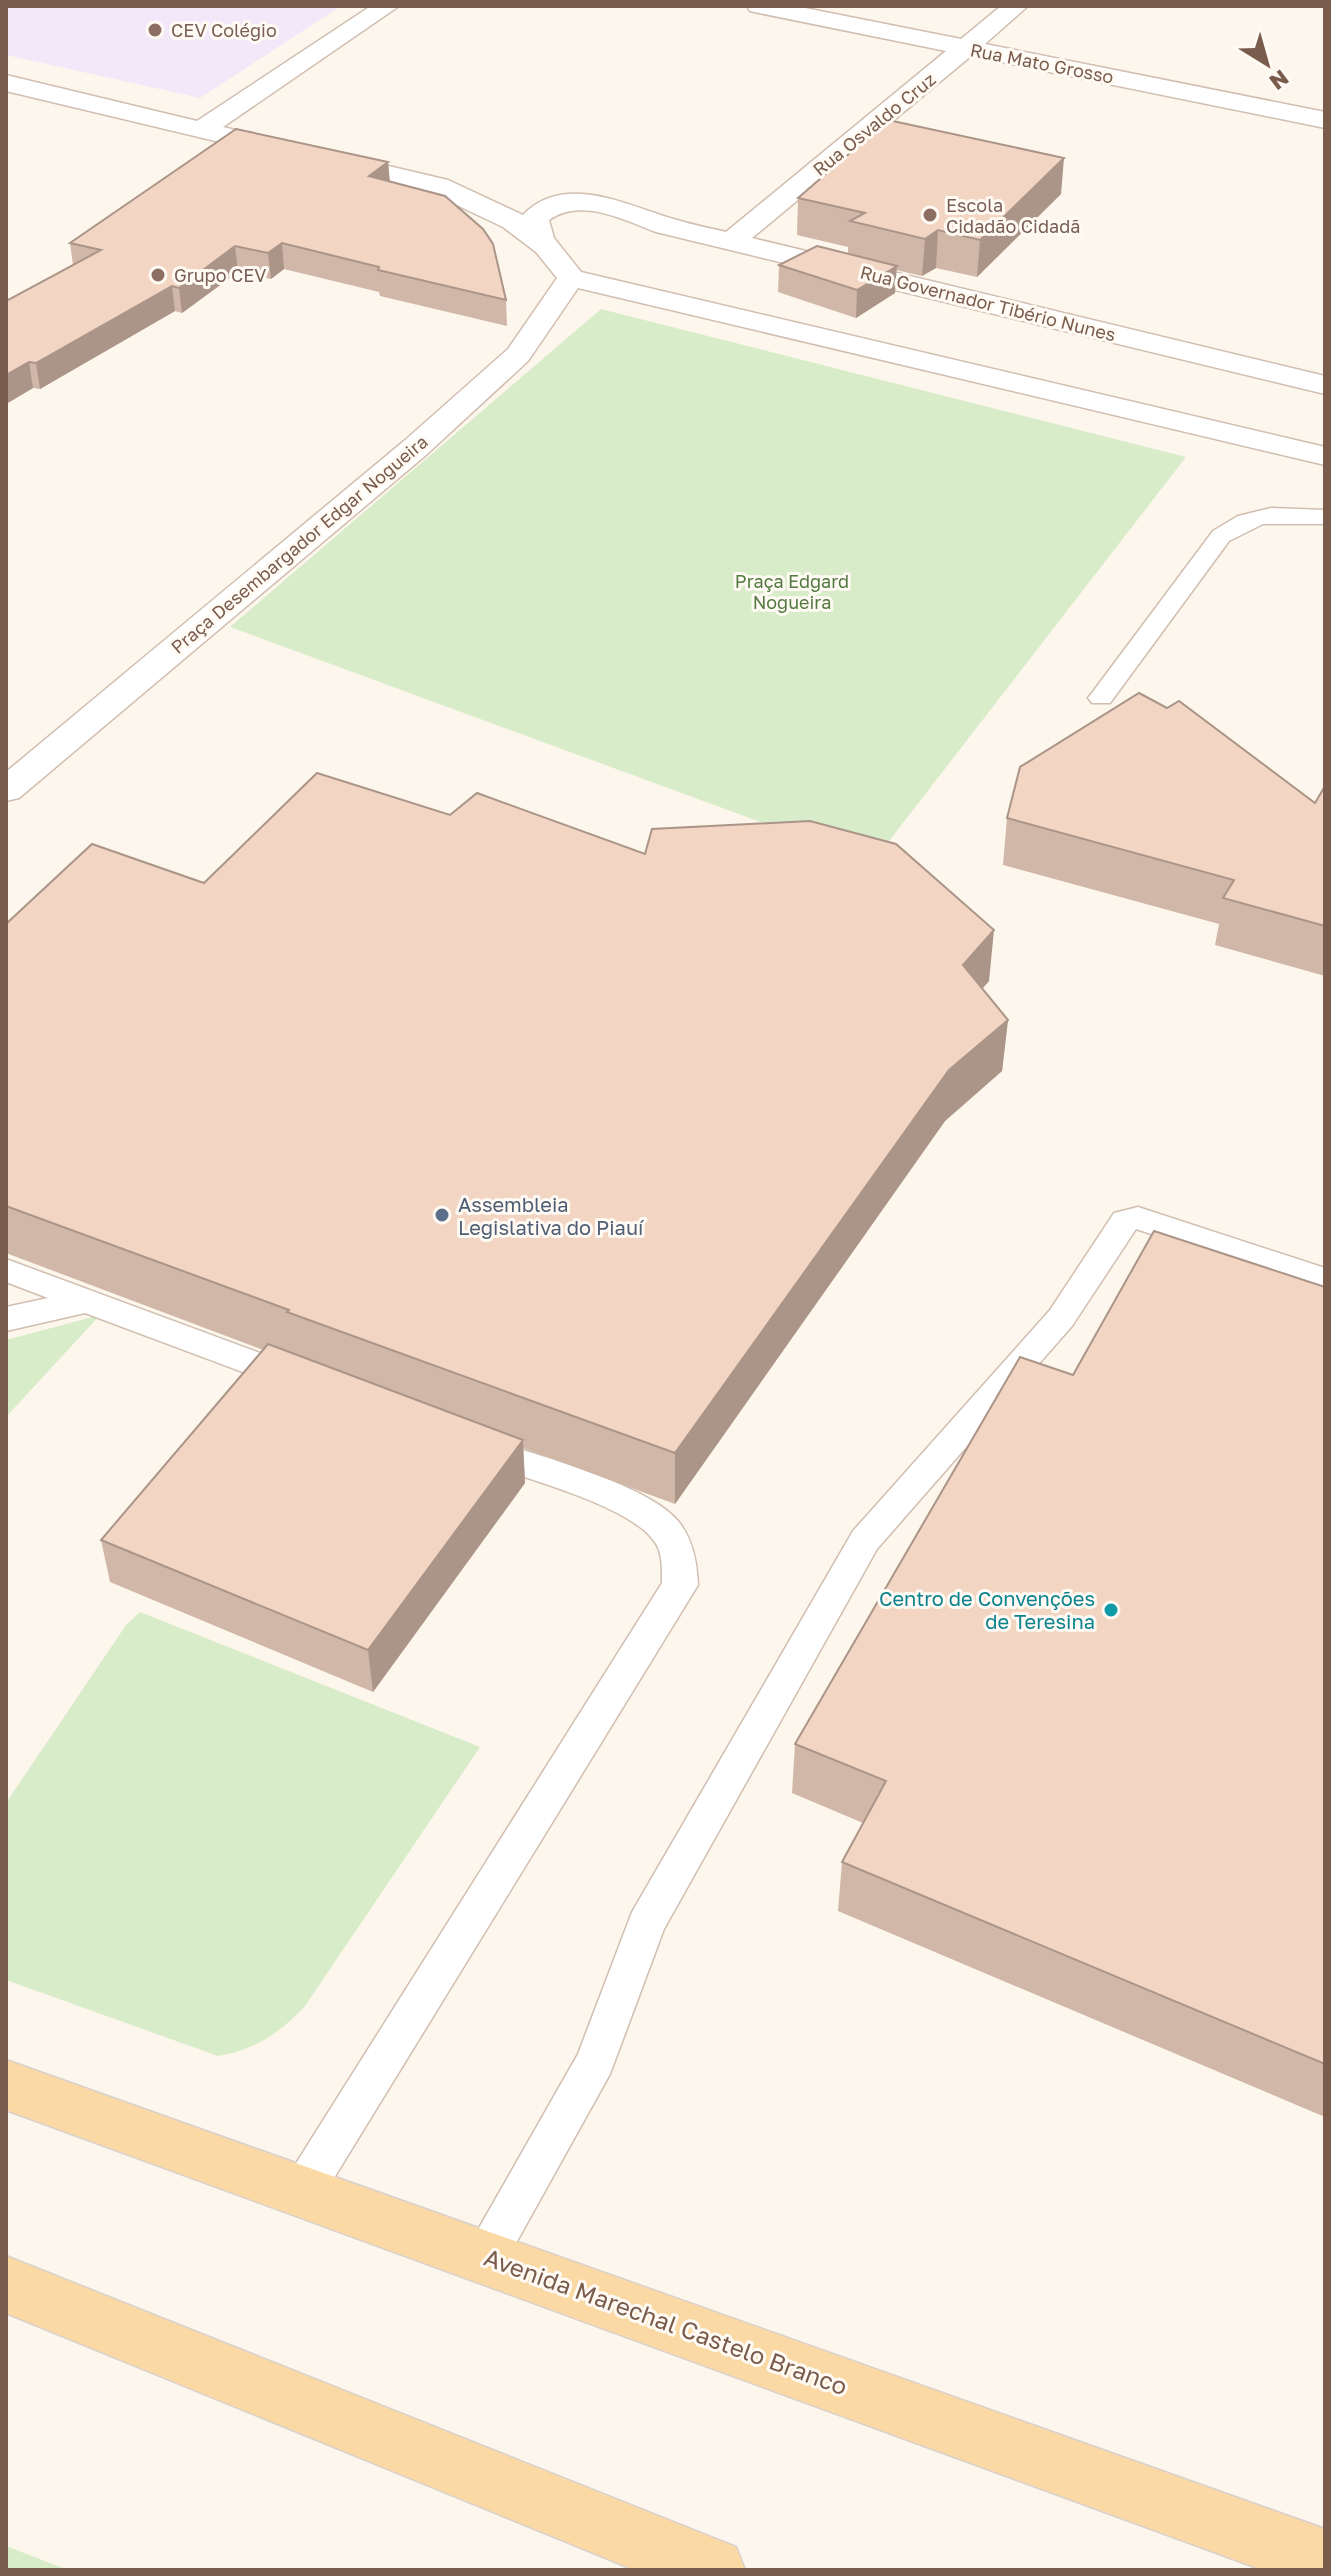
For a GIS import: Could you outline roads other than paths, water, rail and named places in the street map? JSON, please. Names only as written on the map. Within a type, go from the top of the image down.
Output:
[{"type":"main road","name":"Avenida Marechal Castelo Branco","points":[[6,2085],[1325,2561]]},
{"type":"main road","points":[[6,2284],[713,2570]]},
{"type":"street","points":[[204,128],[387,6]]},
{"type":"street","name":"Rua Mato Grosso","points":[[759,6],[1325,120]]},
{"type":"street","name":"Rua Osvaldo Cruz","points":[[732,241],[1016,6]]},
{"type":"street","points":[[6,83],[438,186],[492,210],[540,238],[560,257],[571,278],[1325,456]]},
{"type":"street","name":"Rua Governador Tibério Nunes","points":[[540,238],[535,218],[545,208],[568,203],[602,204],[666,226],[1325,385]]},
{"type":"street","name":"Praça Desembargador Edgar Nogueira","points":[[6,790],[461,407],[518,355],[571,278]]},
{"type":"lane","points":[[1101,698],[1221,536],[1240,522],[1269,514],[1325,517]]},
{"type":"lane","points":[[486,2256],[596,2061],[646,1924],[865,1540],[1061,1318],[1129,1218],[1138,1218],[1325,1280]]},
{"type":"lane","points":[[6,1270],[325,1391]]},
{"type":"lane","points":[[6,1319],[86,1301]]},
{"type":"lane","points":[[303,2190],[680,1585],[680,1556],[661,1525],[628,1505],[455,1439]]},
{"type":"place","name":"CEV Colégio","points":[[155,30]]},
{"type":"place","name":"Escola Cidadão Cidadã","points":[[930,215]]},
{"type":"place","name":"Grupo CEV","points":[[158,275]]},
{"type":"place","name":"Assembleia Legislativa do Piauí","points":[[442,1215]]},
{"type":"place","name":"Centro de Convenções de Teresina","points":[[1111,1610]]},
{"type":"park label","name":"Praça Edgard Nogueira","points":[[792,591]]}]
